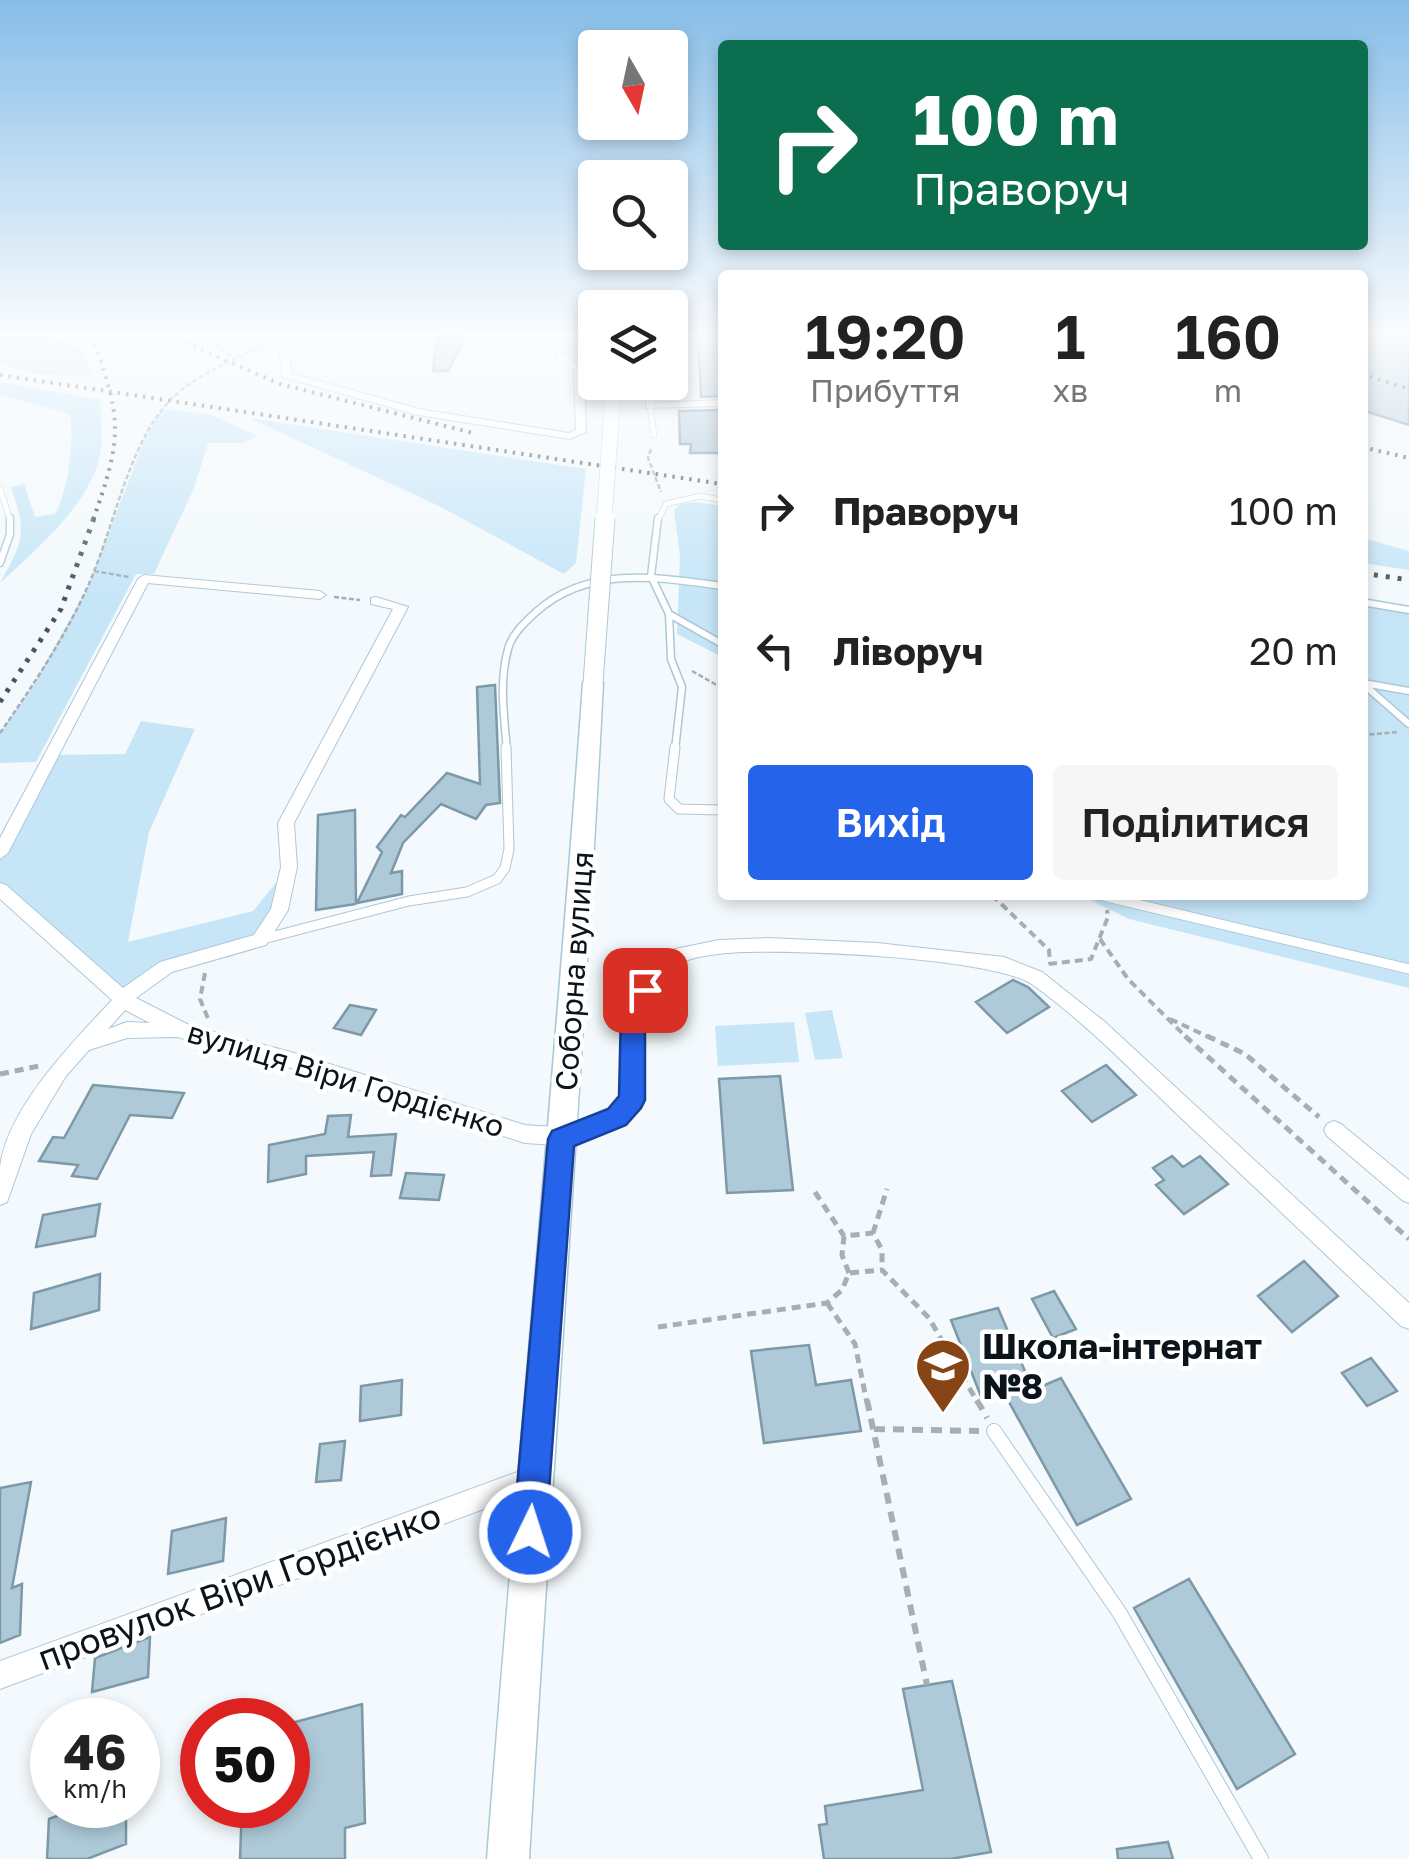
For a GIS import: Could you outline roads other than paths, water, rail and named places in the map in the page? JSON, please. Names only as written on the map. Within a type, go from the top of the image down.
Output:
[{"type":"main road","name":"Соборна вулиця","points":[[508,1859],[534,1478],[573,1014],[611,423]]},
{"type":"street","points":[[486,423],[570,436],[581,432],[581,423]]},
{"type":"street","points":[[0,854],[144,579],[320,595]]},
{"type":"street","points":[[0,1195],[22,1130],[72,1056],[152,973],[260,940],[279,910],[289,867],[286,823],[401,606],[376,602]]},
{"type":"street","name":"вулиця Віри Гордієнко","points":[[0,889],[125,1001],[187,1034],[291,1060],[525,1134],[562,1139]]},
{"type":"street","points":[[562,1139],[617,1117],[632,1100],[633,1012],[657,968],[672,956],[693,948],[796,944],[1004,964],[1036,976],[1098,1027],[1409,1318]]},
{"type":"street","points":[[72,1056],[89,1043],[127,1030],[187,1034]]},
{"type":"street","points":[[1334,1130],[1409,1193]]},
{"type":"street","name":"провулок Віри Гордієнко","points":[[0,1675],[534,1478]]},
{"type":"lane","points":[[652,423],[654,434]]},
{"type":"lane","points":[[0,488],[13,518],[0,564]]},
{"type":"lane","points":[[718,499],[700,496],[666,504],[658,516],[651,576],[670,614],[671,659],[682,687],[669,799],[679,809],[718,810]]},
{"type":"lane","points":[[260,940],[412,900],[458,893],[496,880],[508,862],[511,802],[506,683],[510,641],[538,609],[573,586],[594,580],[651,576],[718,585]]},
{"type":"lane","points":[[1368,603],[1409,610]]},
{"type":"lane","points":[[670,614],[718,642]]},
{"type":"lane","points":[[1368,684],[1409,690]]},
{"type":"lane","points":[[1368,687],[1409,727]]},
{"type":"lane","points":[[1114,900],[1409,969]]},
{"type":"lane","points":[[994,1431],[1119,1612],[1262,1859]]},
{"type":"railway","points":[[93,520],[110,468],[114,423]]},
{"type":"railway","points":[[316,423],[718,483]]},
{"type":"railway","points":[[433,423],[473,433]]},
{"type":"railway","points":[[1368,448],[1409,458]]},
{"type":"railway","points":[[0,702],[61,609],[94,518]]},
{"type":"railway","points":[[1368,574],[1409,580]]},
{"type":"place","name":"Школа-інтернат №8","points":[[943,1415]]}]
